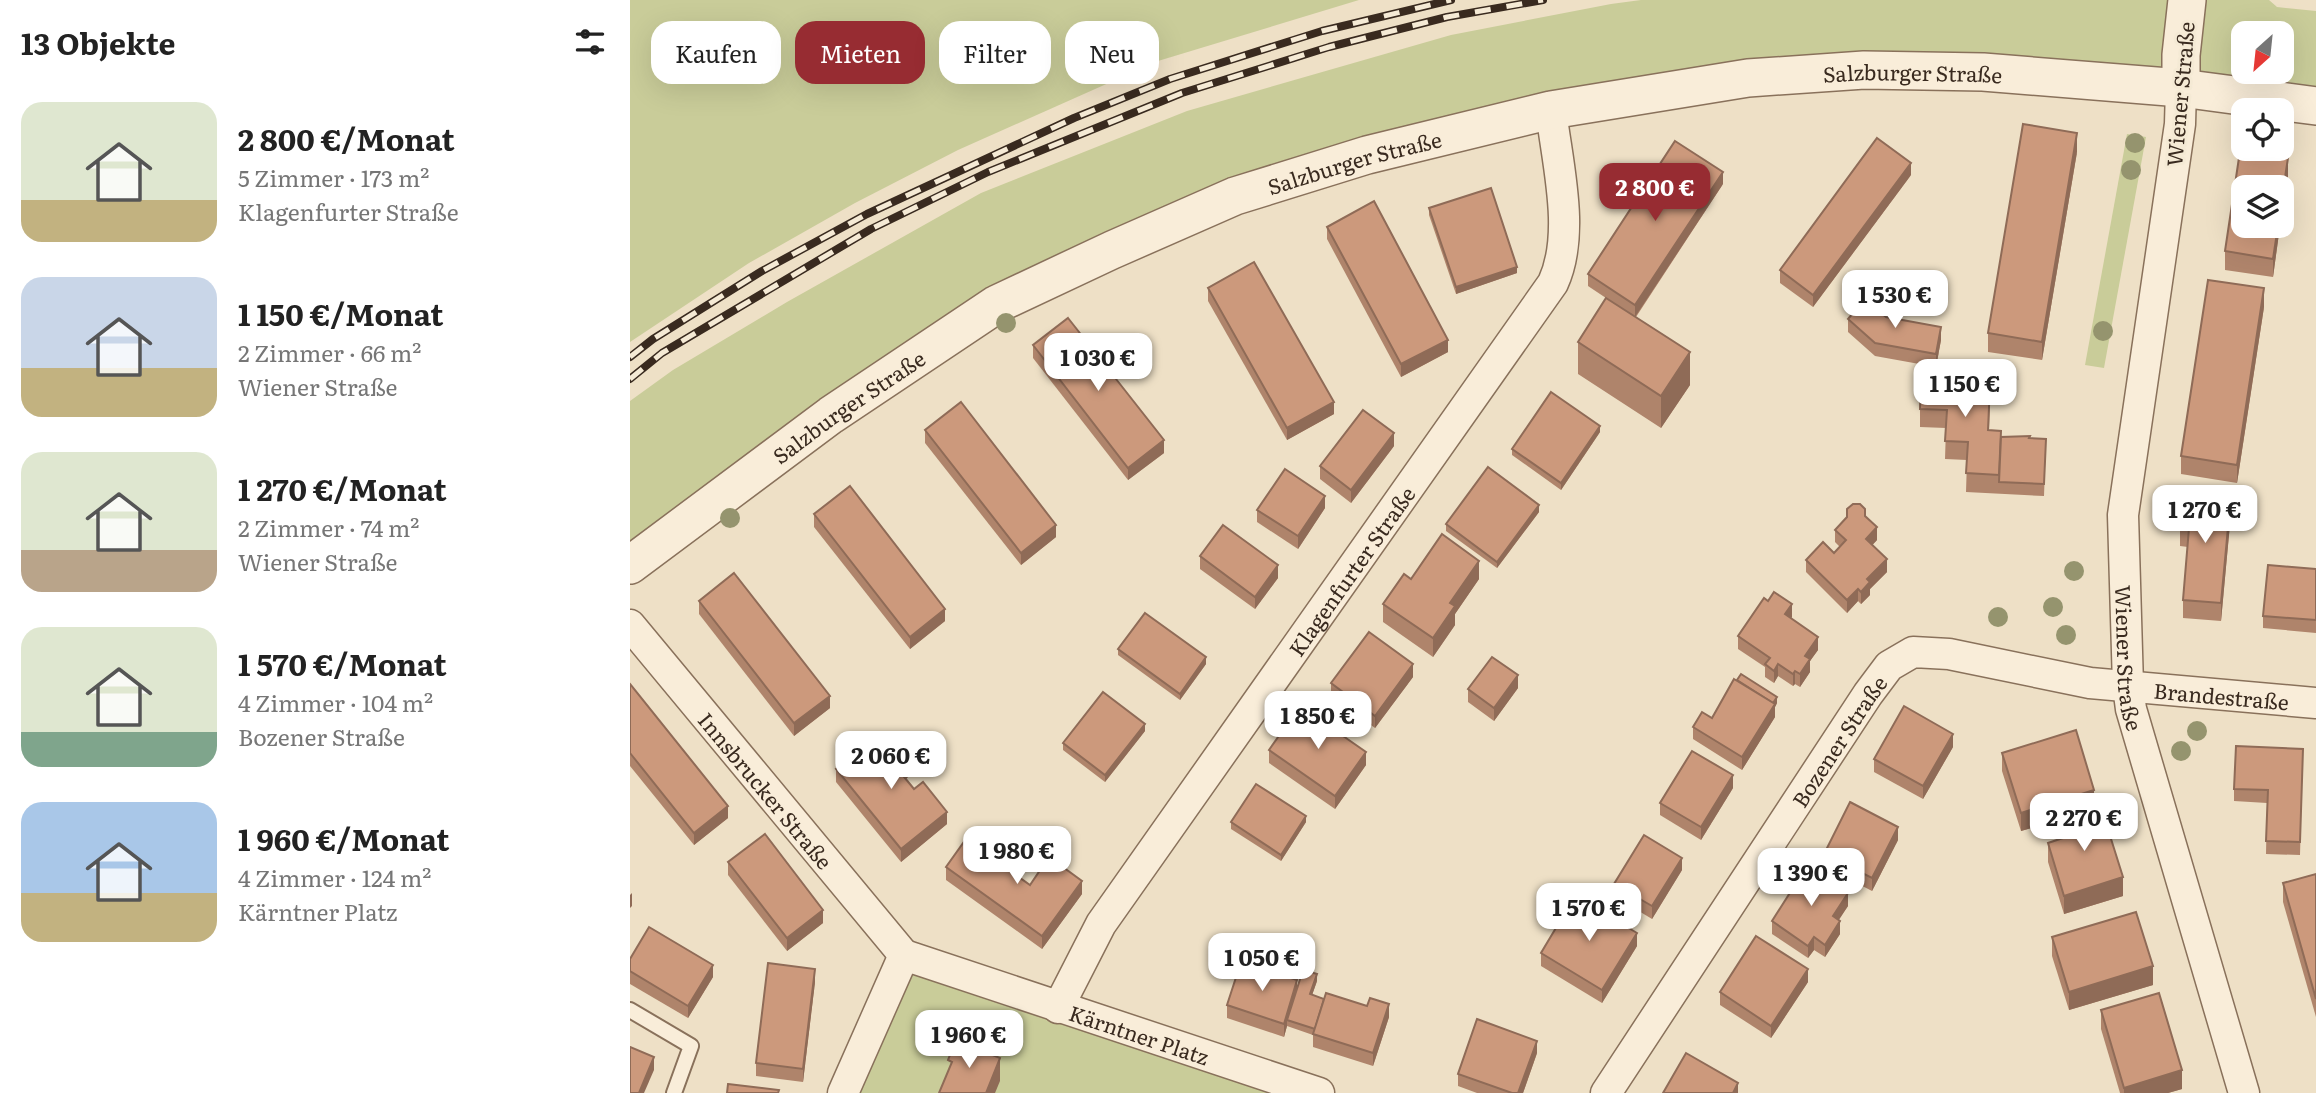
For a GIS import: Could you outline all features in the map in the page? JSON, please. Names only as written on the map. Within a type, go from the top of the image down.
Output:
[{"type":"street","name":"Wiener Straße","points":[[2187,0],[2180,55],[2180,124],[2123,515],[2128,686],[2131,709],[2244,1093]]},
{"type":"street","name":"Salzburger Straße","points":[[630,565],[831,415],[997,304],[1236,196],[1367,155],[1550,110],[1748,78],[1864,70],[1983,72],[2181,88],[2316,106]]},
{"type":"street","name":"Klagenfurter Straße","points":[[1058,1008],[1101,924],[1553,283],[1561,265],[1565,219],[1550,110]]},
{"type":"street","name":"Innsbrucker Straße","points":[[630,625],[904,955]]},
{"type":"street","name":"Bozener Straße","points":[[1606,1093],[1889,666],[1913,652],[1950,654],[2090,683],[2128,686]]},
{"type":"street","name":"Brandestraße","points":[[2128,686],[2316,703]]},
{"type":"street","name":"Kärntner Platz","points":[[904,955],[1319,1093]]},
{"type":"street","points":[[843,1093],[904,955]]},
{"type":"lane","points":[[630,1010],[691,1046],[674,1093]]},
{"type":"green space","points":[[630,0],[1359,0],[1159,61],[1159,21],[1065,21],[1065,84],[1106,84],[958,150],[855,203],[749,263],[630,342]]},
{"type":"green space","points":[[1641,0],[2269,0],[2277,7],[2316,11],[2316,106],[2294,104],[2294,98],[2238,98],[1983,72],[1551,110],[1112,250],[630,565],[630,401],[673,370],[787,302],[981,193],[1187,111],[1451,35]]},
{"type":"green space","points":[[2127,134],[2146,137],[2104,368],[2085,365]]},
{"type":"green space","points":[[904,955],[1319,1093],[843,1093]]},
{"type":"building","points":[[2023,124],[2077,133],[2042,342],[1988,333]]},
{"type":"building","points":[[1877,138],[1911,163],[1813,295],[1780,270]]},
{"type":"building","points":[[1675,141],[1723,172],[1635,305],[1588,274]]},
{"type":"building","points":[[2238,161],[2288,161],[2285,175],[2236,175]]},
{"type":"building","points":[[1491,188],[1517,267],[1456,287],[1429,208]]},
{"type":"building","points":[[1374,201],[1448,340],[1401,364],[1327,227]]},
{"type":"building","points":[[2231,211],[2231,238],[2276,238],[2273,259],[2225,251]]},
{"type":"building","points":[[1254,262],[1334,402],[1287,428],[1208,288]]},
{"type":"building","points":[[2208,280],[2264,288],[2237,465],[2181,456]]},
{"type":"building","points":[[1606,298],[1690,352],[1661,396],[1578,342]]},
{"type":"building","points":[[1865,299],[1886,317],[1941,327],[1936,354],[1875,343],[1848,319]]},
{"type":"building","points":[[1068,318],[1164,440],[1128,468],[1033,345]]},
{"type":"building","points":[[1921,373],[1949,374],[1948,382],[1990,384],[1988,430],[2001,431],[1999,475],[1966,473],[1968,442],[1945,441],[1947,410],[1920,409]]},
{"type":"building","points":[[1551,392],[1600,426],[1561,483],[1512,449]]},
{"type":"building","points":[[961,402],[1056,525],[1021,553],[925,430]]},
{"type":"building","points":[[1363,410],[1394,433],[1351,490],[1320,466]]},
{"type":"building","points":[[2030,436],[2029,438],[2046,439],[2044,484],[1999,482],[2001,437]]},
{"type":"building","points":[[1488,467],[1539,505],[1497,562],[1446,524]]},
{"type":"building","points":[[1285,469],[1325,496],[1298,536],[1257,510]]},
{"type":"building","points":[[850,486],[945,609],[910,637],[814,514]]},
{"type":"building","points":[[2184,491],[2231,495],[2221,603],[2183,600],[2189,528],[2180,528]]},
{"type":"building","points":[[1853,504],[1860,504],[1865,509],[1865,516],[1877,527],[1866,539],[1887,559],[1867,579],[1870,582],[1861,592],[1858,589],[1847,600],[1806,560],[1823,542],[1834,553],[1846,540],[1835,530],[1847,517],[1847,509]]},
{"type":"building","points":[[1223,525],[1278,565],[1255,597],[1200,556]]},
{"type":"building","points":[[1442,534],[1479,561],[1450,603],[1455,606],[1433,638],[1383,604],[1404,574],[1411,579]]},
{"type":"building","points":[[2268,565],[2316,569],[2316,620],[2263,616]]},
{"type":"building","points":[[734,573],[830,696],[794,723],[699,601]]},
{"type":"building","points":[[1774,592],[1792,604],[1785,614],[1818,637],[1805,656],[1810,659],[1800,674],[1795,671],[1793,674],[1778,664],[1774,671],[1765,664],[1770,658],[1738,636],[1764,598],[1768,601]]},
{"type":"building","points":[[1145,613],[1206,657],[1180,694],[1118,649]]},
{"type":"building","points":[[1369,632],[1413,664],[1375,716],[1331,683]]},
{"type":"building","points":[[1492,657],[1518,675],[1494,708],[1468,689]]},
{"type":"building","points":[[1741,674],[1777,697],[1773,703],[1737,680]]},
{"type":"building","points":[[1734,679],[1775,704],[1742,757],[1693,727],[1702,712],[1712,718]]},
{"type":"building","points":[[630,684],[728,806],[694,833],[630,753]]},
{"type":"building","points":[[1103,692],[1145,724],[1105,775],[1063,743]]},
{"type":"building","points":[[1300,706],[1366,752],[1335,796],[1269,750]]},
{"type":"building","points":[[1904,706],[1953,734],[1923,786],[1874,759]]},
{"type":"building","points":[[2076,730],[2094,790],[2021,813],[2002,753]]},
{"type":"building","points":[[882,733],[908,764],[900,772],[914,789],[923,782],[947,812],[901,849],[836,769]]},
{"type":"building","points":[[2236,746],[2303,749],[2300,842],[2266,841],[2268,790],[2234,789]]},
{"type":"building","points":[[1692,751],[1733,775],[1701,827],[1660,803]]},
{"type":"building","points":[[1256,784],[1306,816],[1281,855],[1231,822]]},
{"type":"building","points":[[1850,802],[1898,827],[1872,878],[1824,854]]},
{"type":"building","points":[[2091,803],[2098,825],[2106,823],[2123,877],[2064,896],[2048,843],[2069,836],[2062,812]]},
{"type":"building","points":[[765,834],[823,910],[787,938],[728,862]]},
{"type":"building","points":[[1644,835],[1682,858],[1652,906],[1614,884]]},
{"type":"building","points":[[966,839],[1030,885],[1049,857],[1082,881],[1042,936],[946,867]]},
{"type":"building","points":[[1807,866],[1848,893],[1833,916],[1840,921],[1825,945],[1814,937],[1808,946],[1772,921]]},
{"type":"building","points":[[2316,874],[2316,999],[2283,883]]},
{"type":"building","points":[[1575,896],[1637,933],[1602,990],[1541,953]]},
{"type":"building","points":[[2136,912],[2153,966],[2069,992],[2052,937]]},
{"type":"building","points":[[649,927],[713,965],[688,1006],[630,971],[630,959]]},
{"type":"building","points":[[1756,936],[1808,969],[1771,1026],[1720,992]]},
{"type":"building","points":[[1241,962],[1297,980],[1284,1024],[1227,1005]]},
{"type":"building","points":[[768,963],[815,969],[803,1069],[756,1063]]},
{"type":"building","points":[[1303,970],[1317,974],[1310,994],[1324,999],[1315,1029],[1287,1020]]},
{"type":"building","points":[[1326,993],[1367,1006],[1370,998],[1389,1004],[1373,1053],[1313,1034]]},
{"type":"building","points":[[2159,993],[2182,1070],[2124,1088],[2101,1010]]},
{"type":"building","points":[[1477,1019],[1537,1041],[1518,1093],[1458,1074]]},
{"type":"building","points":[[956,1040],[1000,1058],[986,1093],[939,1093],[952,1062],[948,1060]]},
{"type":"building","points":[[630,1047],[654,1057],[639,1093],[630,1093]]},
{"type":"building","points":[[1686,1053],[1738,1083],[1733,1093],[1663,1093]]},
{"type":"building","points":[[728,1084],[779,1090],[778,1093],[727,1093]]},
{"type":"railway","points":[[630,357],[653,339],[762,271],[867,214],[1074,118],[1170,79],[1322,31],[1451,0]]},
{"type":"railway","points":[[630,379],[662,353],[871,229],[988,172],[1182,93],[1329,47],[1447,17],[1543,0]]}]
